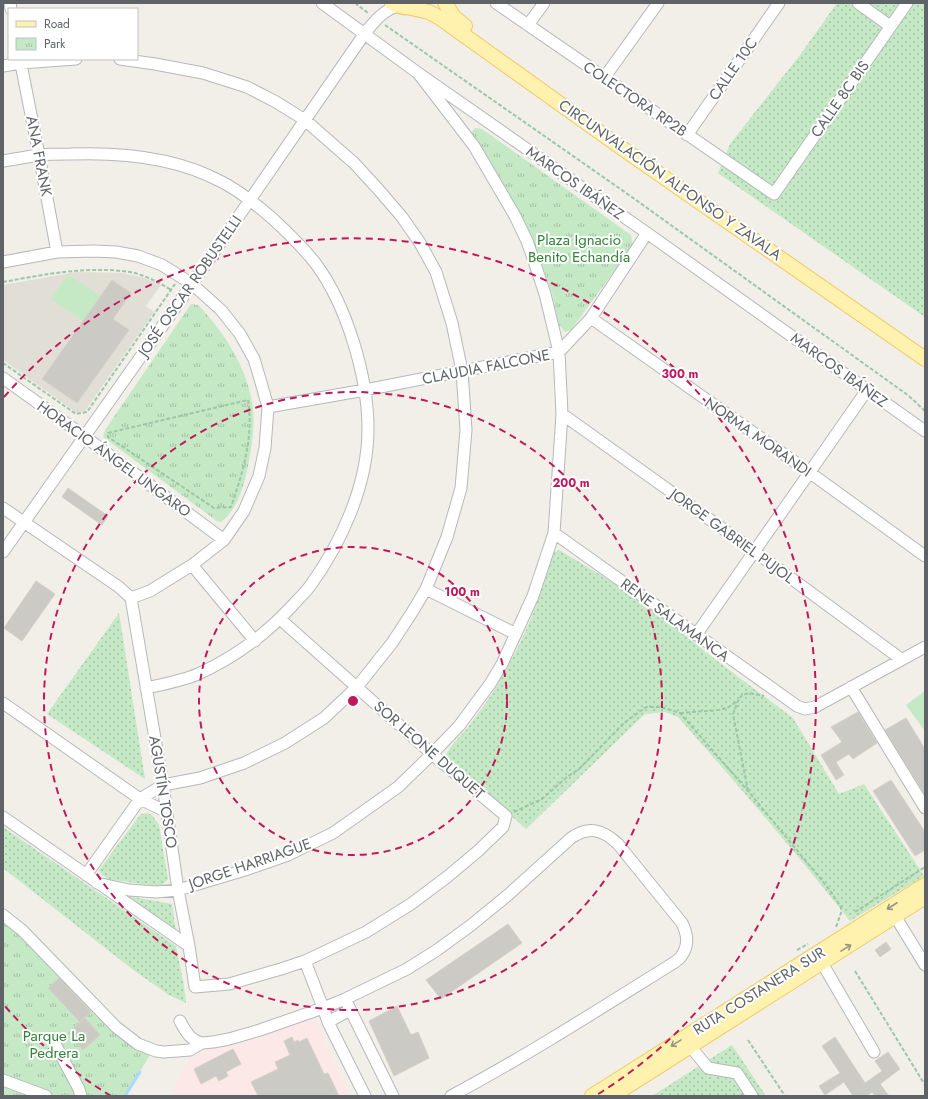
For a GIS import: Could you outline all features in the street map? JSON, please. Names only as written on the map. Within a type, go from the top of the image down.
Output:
[{"type":"main road","points":[[400,6],[421,6],[425,3]]},
{"type":"main road","name":"CIRCUNVALACIÓN ALFONSO Y ZAVALA","points":[[445,3],[454,17],[544,85],[867,308],[925,350]]},
{"type":"main road","name":"CIRCUNVALACIÓN ALFONSO Y ZAVALA","points":[[400,6],[429,12],[440,18],[619,146],[925,359]]},
{"type":"main road","name":"RUTA COSTANERA SUR","points":[[592,1096],[925,885]]},
{"type":"main road","name":"RUTA COSTANERA SUR","points":[[612,1096],[925,897]]},
{"type":"street","points":[[377,19],[383,3]]},
{"type":"street","name":"COLECTORA RP2B","points":[[496,3],[774,194]]},
{"type":"street","points":[[528,25],[544,3]]},
{"type":"street","points":[[604,78],[658,3]]},
{"type":"street","name":"CALLE 10C","points":[[687,135],[779,3]]},
{"type":"street","points":[[858,3],[890,26]]},
{"type":"street","name":"CALLE 8C BIS","points":[[774,194],[906,3]]},
{"type":"street","name":"MARCOS IBÁÑEZ","points":[[322,4],[925,431]]},
{"type":"street","points":[[377,19],[390,8],[400,6]]},
{"type":"street","name":"JOSÉ OSCAR ROBUSTELLI","points":[[3,552],[192,284],[365,34],[377,19]]},
{"type":"street","points":[[3,66],[21,61],[48,60]]},
{"type":"street","points":[[86,875],[140,799],[163,785],[200,778],[244,762],[285,743],[324,718],[356,687],[392,643],[426,589],[447,536],[461,488],[466,430],[462,371],[452,323],[436,272],[420,243],[402,217],[378,189],[354,163],[305,120],[276,102],[247,87],[203,73],[127,60]]},
{"type":"street","name":"ANA FRANK","points":[[21,61],[56,252]]},
{"type":"street","name":"JORGE HARRIAGUE","points":[[98,883],[129,890],[156,892],[178,890],[245,870],[288,855],[333,833],[398,787],[459,726],[490,684],[502,664],[533,596],[554,534],[562,414],[559,352],[545,294],[535,264],[515,216],[474,146],[418,73]]},
{"type":"street","points":[[3,161],[39,155],[99,153],[142,157],[170,162],[202,173],[222,182],[250,200],[294,238],[317,265],[335,294],[353,338],[365,390],[368,429],[366,453],[352,512],[331,554],[309,588],[280,619],[255,641],[198,675],[146,688]]},
{"type":"street","name":"CLAUDIA FALCONE","points":[[268,407],[365,390],[559,352],[591,318],[647,233]]},
{"type":"street","points":[[3,262],[56,252],[102,251],[138,256],[162,265],[192,284],[221,310],[240,334],[254,359],[268,407],[265,448],[259,476],[244,511],[224,540],[192,565],[150,591],[131,598],[119,588],[3,508]]},
{"type":"street","name":"NORMA MORANDI","points":[[591,318],[925,556]]},
{"type":"street","name":"HORACIO ÁNGEL UNGARO","points":[[3,378],[224,540]]},
{"type":"street","points":[[696,635],[867,390]]},
{"type":"street","name":"JORGE GABRIEL PUJOL","points":[[562,414],[901,659]]},
{"type":"street","name":"RENE SALAMANCA","points":[[554,534],[797,706],[805,709],[815,707],[851,687]]},
{"type":"street","points":[[192,565],[255,641]]},
{"type":"street","points":[[426,589],[516,634]]},
{"type":"street","name":"AGUSTÍN TOSCO","points":[[131,598],[163,785],[178,890],[195,987],[229,984],[305,961]]},
{"type":"street","name":"SOR LEONE DUQUET","points":[[280,619],[432,754],[506,816]]},
{"type":"street","points":[[925,647],[851,687],[925,808]]},
{"type":"street","points":[[3,703],[140,799],[167,812]]},
{"type":"street","points":[[365,1096],[328,1022],[305,961],[366,932],[411,904],[478,851],[503,827],[506,816]]},
{"type":"street","points":[[3,817],[189,946]]},
{"type":"street","points":[[180,1022],[187,1033],[195,1041],[202,1043],[213,1042],[260,1030],[345,999],[406,968],[437,950],[470,926],[508,895],[578,833],[586,830],[596,831],[609,836],[618,844],[682,923],[687,938],[682,956],[675,962],[548,1041],[486,1078],[452,1096]]},
{"type":"street","points":[[3,914],[22,930],[116,1027],[138,1044],[156,1051],[164,1052],[190,1050],[202,1043]]},
{"type":"street","points":[[895,916],[925,965]]},
{"type":"street","points":[[822,963],[874,1052]]},
{"type":"street","points":[[345,999],[393,1096]]},
{"type":"street","points":[[328,1022],[350,1010]]},
{"type":"street","points":[[56,1046],[79,1089],[81,1096]]},
{"type":"street","points":[[690,1046],[708,1068],[737,1073],[752,1096]]},
{"type":"street","points":[[3,1080],[46,1096]]},
{"type":"path","points":[[355,3],[629,195],[909,396],[925,410]]},
{"type":"path","points":[[3,282],[65,271],[115,270],[134,273],[161,283],[171,290],[87,412],[76,414],[3,363]]},
{"type":"path","points":[[248,400],[249,423],[246,457],[231,507],[214,508],[108,437],[108,432],[248,400]]},
{"type":"path","points":[[506,816],[542,799],[567,777],[579,769],[624,723],[646,707],[661,707],[680,713],[719,710],[729,707],[742,695],[748,693],[767,696]]},
{"type":"path","points":[[738,700],[733,714],[748,791]]},
{"type":"path","points":[[680,713],[748,791],[829,889],[841,907],[836,927]]},
{"type":"path","points":[[855,912],[925,867]]},
{"type":"path","points":[[796,950],[809,943]]},
{"type":"path","points":[[855,971],[925,1084]]},
{"type":"path","points":[[748,1040],[785,1096]]},
{"type":"shaded area","points":[[76,272],[122,273],[142,277],[161,285],[146,306],[154,312],[85,411],[77,413],[3,360],[3,285]]},
{"type":"shaded area","points":[[314,1018],[350,1096],[174,1096],[173,1092],[178,1077],[192,1056]]},
{"type":"green space","points":[[837,3],[925,3],[925,317],[718,173],[730,144],[800,55]]},
{"type":"green space","name":"Plaza Ignacio Benito Echandía","points":[[475,128],[482,129],[631,235],[633,245],[571,330],[565,332],[559,325],[552,293],[538,253],[502,181],[474,139],[472,132]]},
{"type":"green space","points":[[68,274],[100,296],[83,321],[51,299]]},
{"type":"green space","points":[[191,304],[198,305],[208,316],[234,352],[246,379],[253,408],[252,440],[247,471],[235,506],[221,522],[217,521],[103,437],[105,430]]},
{"type":"green space","points":[[559,550],[639,598],[716,660],[793,718],[839,794],[864,784],[924,876],[850,921],[766,818],[678,717],[665,712],[645,714],[526,829],[449,760],[446,755],[485,704],[511,661],[532,617],[553,553]]},
{"type":"green space","points":[[119,613],[145,779],[47,714]]},
{"type":"green space","points":[[925,691],[925,731],[906,705]]},
{"type":"green space","points":[[147,813],[152,815],[159,825],[168,879],[162,885],[156,886],[108,879],[100,873],[99,870],[140,815]]},
{"type":"green space","points":[[3,827],[176,946],[186,1003],[169,995],[132,969],[3,868]]},
{"type":"green space","points":[[123,895],[172,904],[176,931]]},
{"type":"green space","name":"Parque La Pedrera","points":[[3,920],[22,934],[126,1042],[150,1055],[125,1096],[3,1096]]},
{"type":"green space","points":[[732,1045],[766,1096],[652,1096]]},
{"type":"building","points":[[112,280],[131,293],[113,319],[129,330],[77,403],[42,379]]},
{"type":"building","points":[[68,488],[108,516],[102,525],[62,497]]},
{"type":"building","points":[[36,581],[55,594],[22,641],[4,628]]},
{"type":"building","points":[[858,712],[877,743],[853,759],[849,754],[836,762],[844,775],[836,780],[821,755],[842,742],[831,727]]},
{"type":"building","points":[[906,718],[925,749],[925,795],[885,730]]},
{"type":"building","points":[[891,780],[925,832],[925,850],[915,856],[873,791]]},
{"type":"building","points":[[508,924],[522,943],[441,999],[426,980]]},
{"type":"building","points":[[886,942],[891,949],[880,957],[875,950]]},
{"type":"building","points":[[59,978],[91,1012],[80,1022],[48,988]]},
{"type":"building","points":[[397,1006],[411,1035],[418,1032],[429,1058],[394,1076],[369,1021]]},
{"type":"building","points":[[85,1018],[100,1035],[83,1050],[68,1033]]},
{"type":"building","points":[[292,1037],[294,1042],[298,1040],[299,1042],[307,1038],[324,1074],[328,1073],[339,1096],[258,1096],[251,1082],[278,1069],[275,1062],[290,1055],[284,1041]]},
{"type":"building","points":[[835,1037],[865,1083],[882,1071],[875,1061],[888,1052],[900,1069],[880,1084],[889,1096],[875,1096],[872,1092],[867,1096],[853,1096],[844,1082],[825,1095],[819,1086],[840,1073],[822,1046]]},
{"type":"building","points":[[233,1049],[241,1064],[226,1072],[228,1076],[219,1081],[216,1076],[201,1084],[194,1069]]},
{"type":"waterway","points":[[125,1096],[140,1072]]}]
